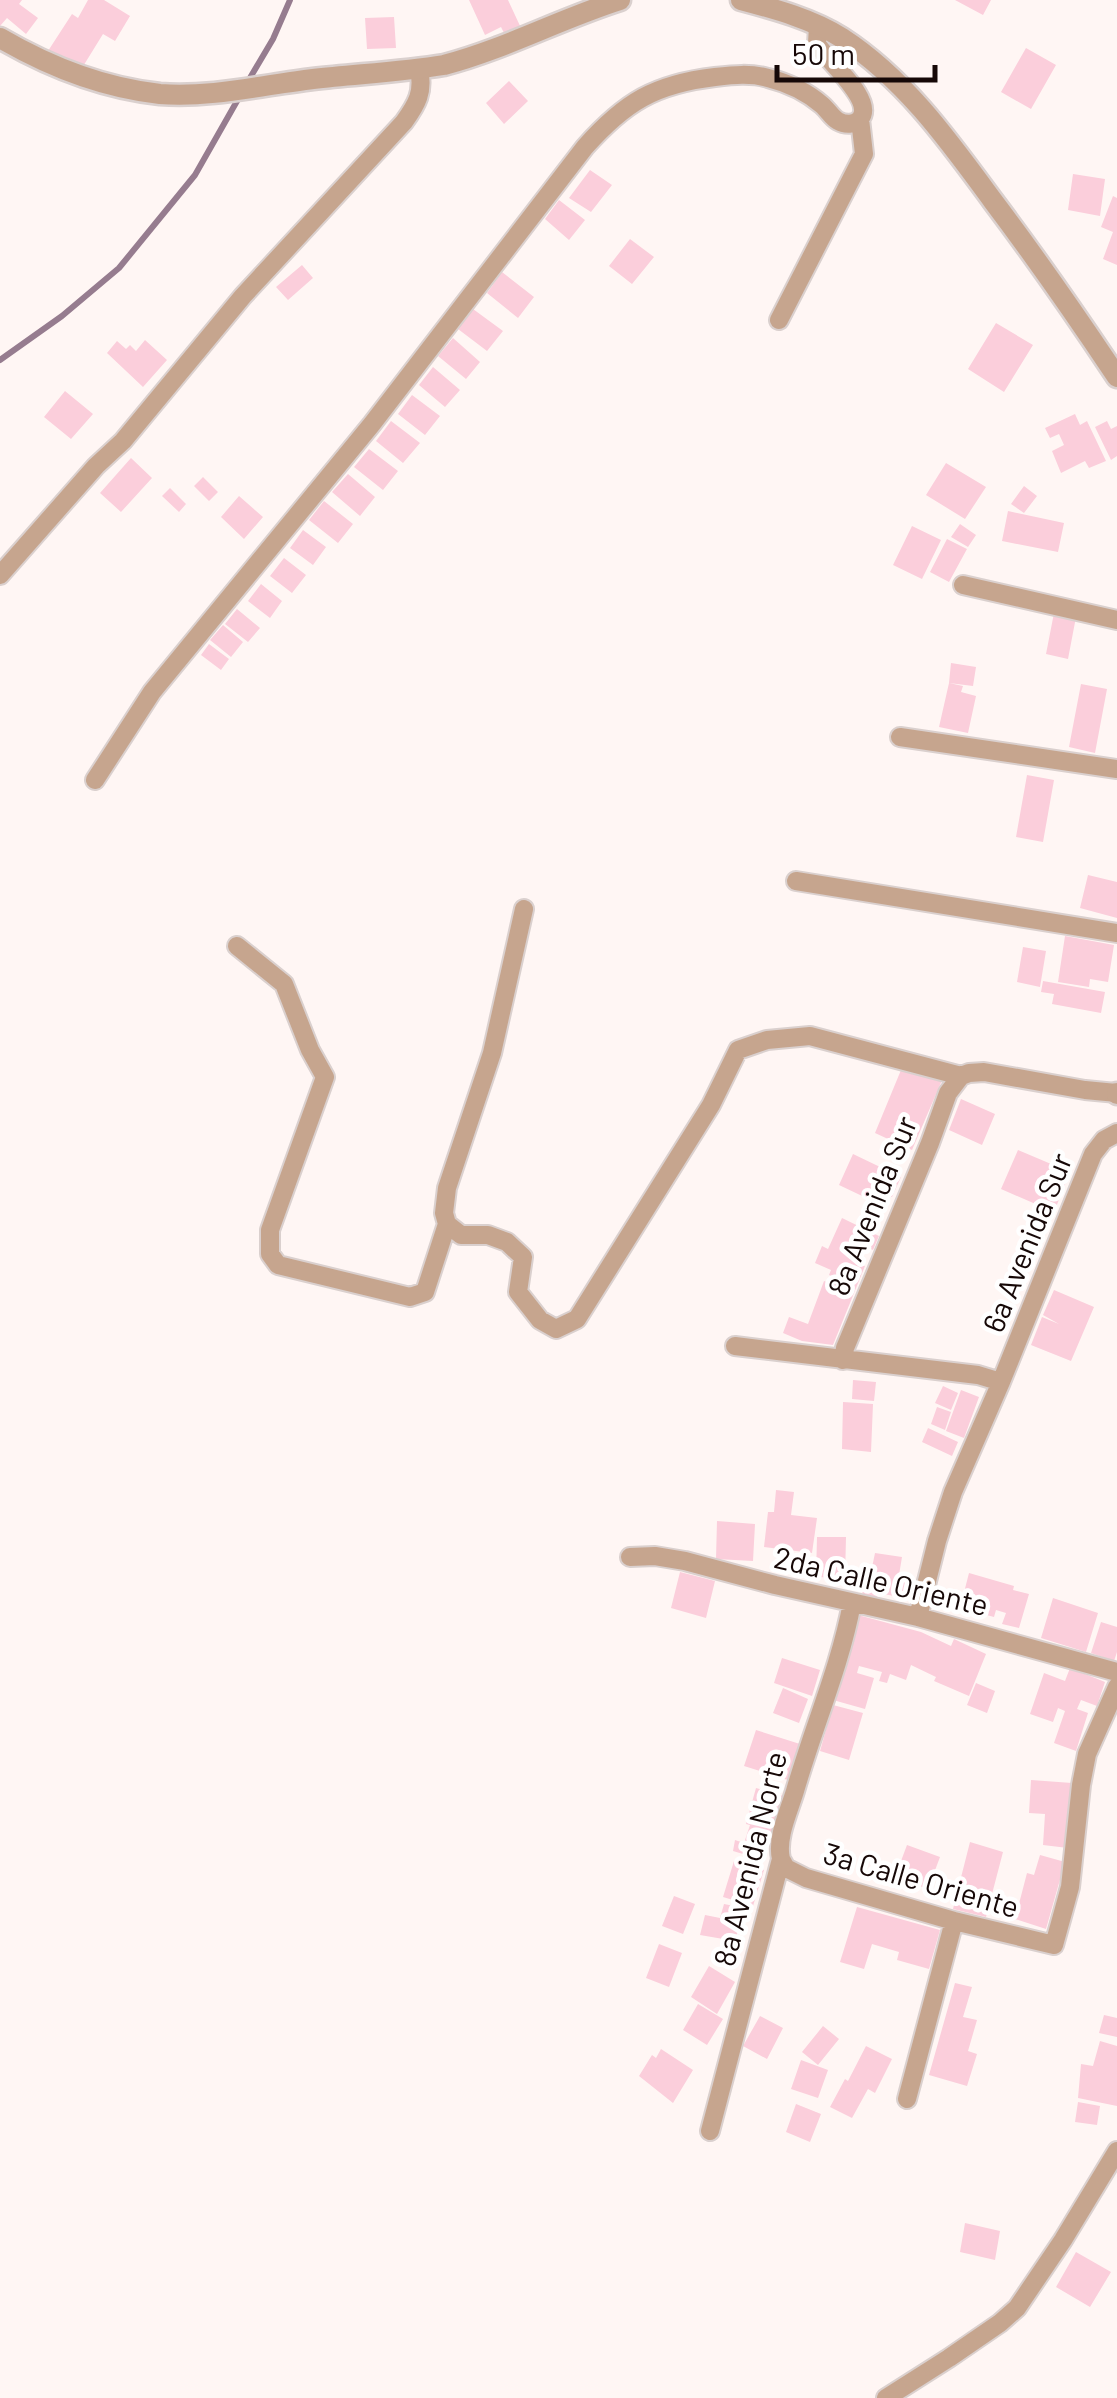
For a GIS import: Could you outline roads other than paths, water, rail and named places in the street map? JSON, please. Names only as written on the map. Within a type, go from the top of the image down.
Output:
[{"type":"street","points":[[0,38],[86,78],[124,88],[162,94],[220,91],[419,69],[471,58],[620,0]]},
{"type":"street","points":[[741,0],[838,36],[900,86],[934,123],[1030,251],[1117,377]]},
{"type":"street","points":[[779,320],[864,154],[862,100],[816,44],[818,26]]},
{"type":"street","points":[[0,575],[123,440],[243,296],[404,122],[421,93],[419,69]]},
{"type":"street","points":[[95,780],[168,672],[372,424],[584,147],[614,117],[665,86],[753,75],[787,84],[820,103],[838,121],[854,123],[860,119]]},
{"type":"street","points":[[963,584],[1117,620]]},
{"type":"street","points":[[900,737],[1117,769]]},
{"type":"street","points":[[796,881],[1117,933]]},
{"type":"street","points":[[237,946],[284,984],[325,1078],[270,1230],[270,1254],[278,1265],[410,1296],[426,1292],[447,1224],[447,1188],[492,1054],[524,910]]},
{"type":"street","points":[[447,1224],[461,1235],[488,1236],[507,1242],[523,1257],[518,1292],[540,1320],[556,1329],[577,1319],[711,1105],[738,1050],[767,1040],[810,1036],[960,1076],[984,1072],[1117,1093]]},
{"type":"street","name":"8a Avenida Sur","points":[[844,1360],[845,1348],[948,1093],[960,1076]]},
{"type":"street","name":"6a Avenida Sur","points":[[918,1617],[953,1492],[1093,1154],[1104,1140],[1117,1133]]},
{"type":"street","points":[[734,1346],[978,1375],[1001,1382]]},
{"type":"street","name":"2da Calle Oriente","points":[[630,1556],[685,1561],[776,1586],[918,1617],[1117,1672]]},
{"type":"street","name":"8a Avenida Norte","points":[[710,2131],[781,1859],[778,1850],[783,1831],[852,1603]]},
{"type":"street","name":"3a Calle Oriente","points":[[781,1859],[786,1868],[806,1878],[1054,1945],[1070,1887],[1087,1754],[1117,1687]]},
{"type":"street","points":[[908,2099],[954,1921]]},
{"type":"street","points":[[886,2398],[1017,2308],[1115,2160]]},
{"type":"waterway","points":[[247,83],[290,0]]},
{"type":"waterway","points":[[0,360],[62,316],[119,268],[195,175],[241,94]]}]
